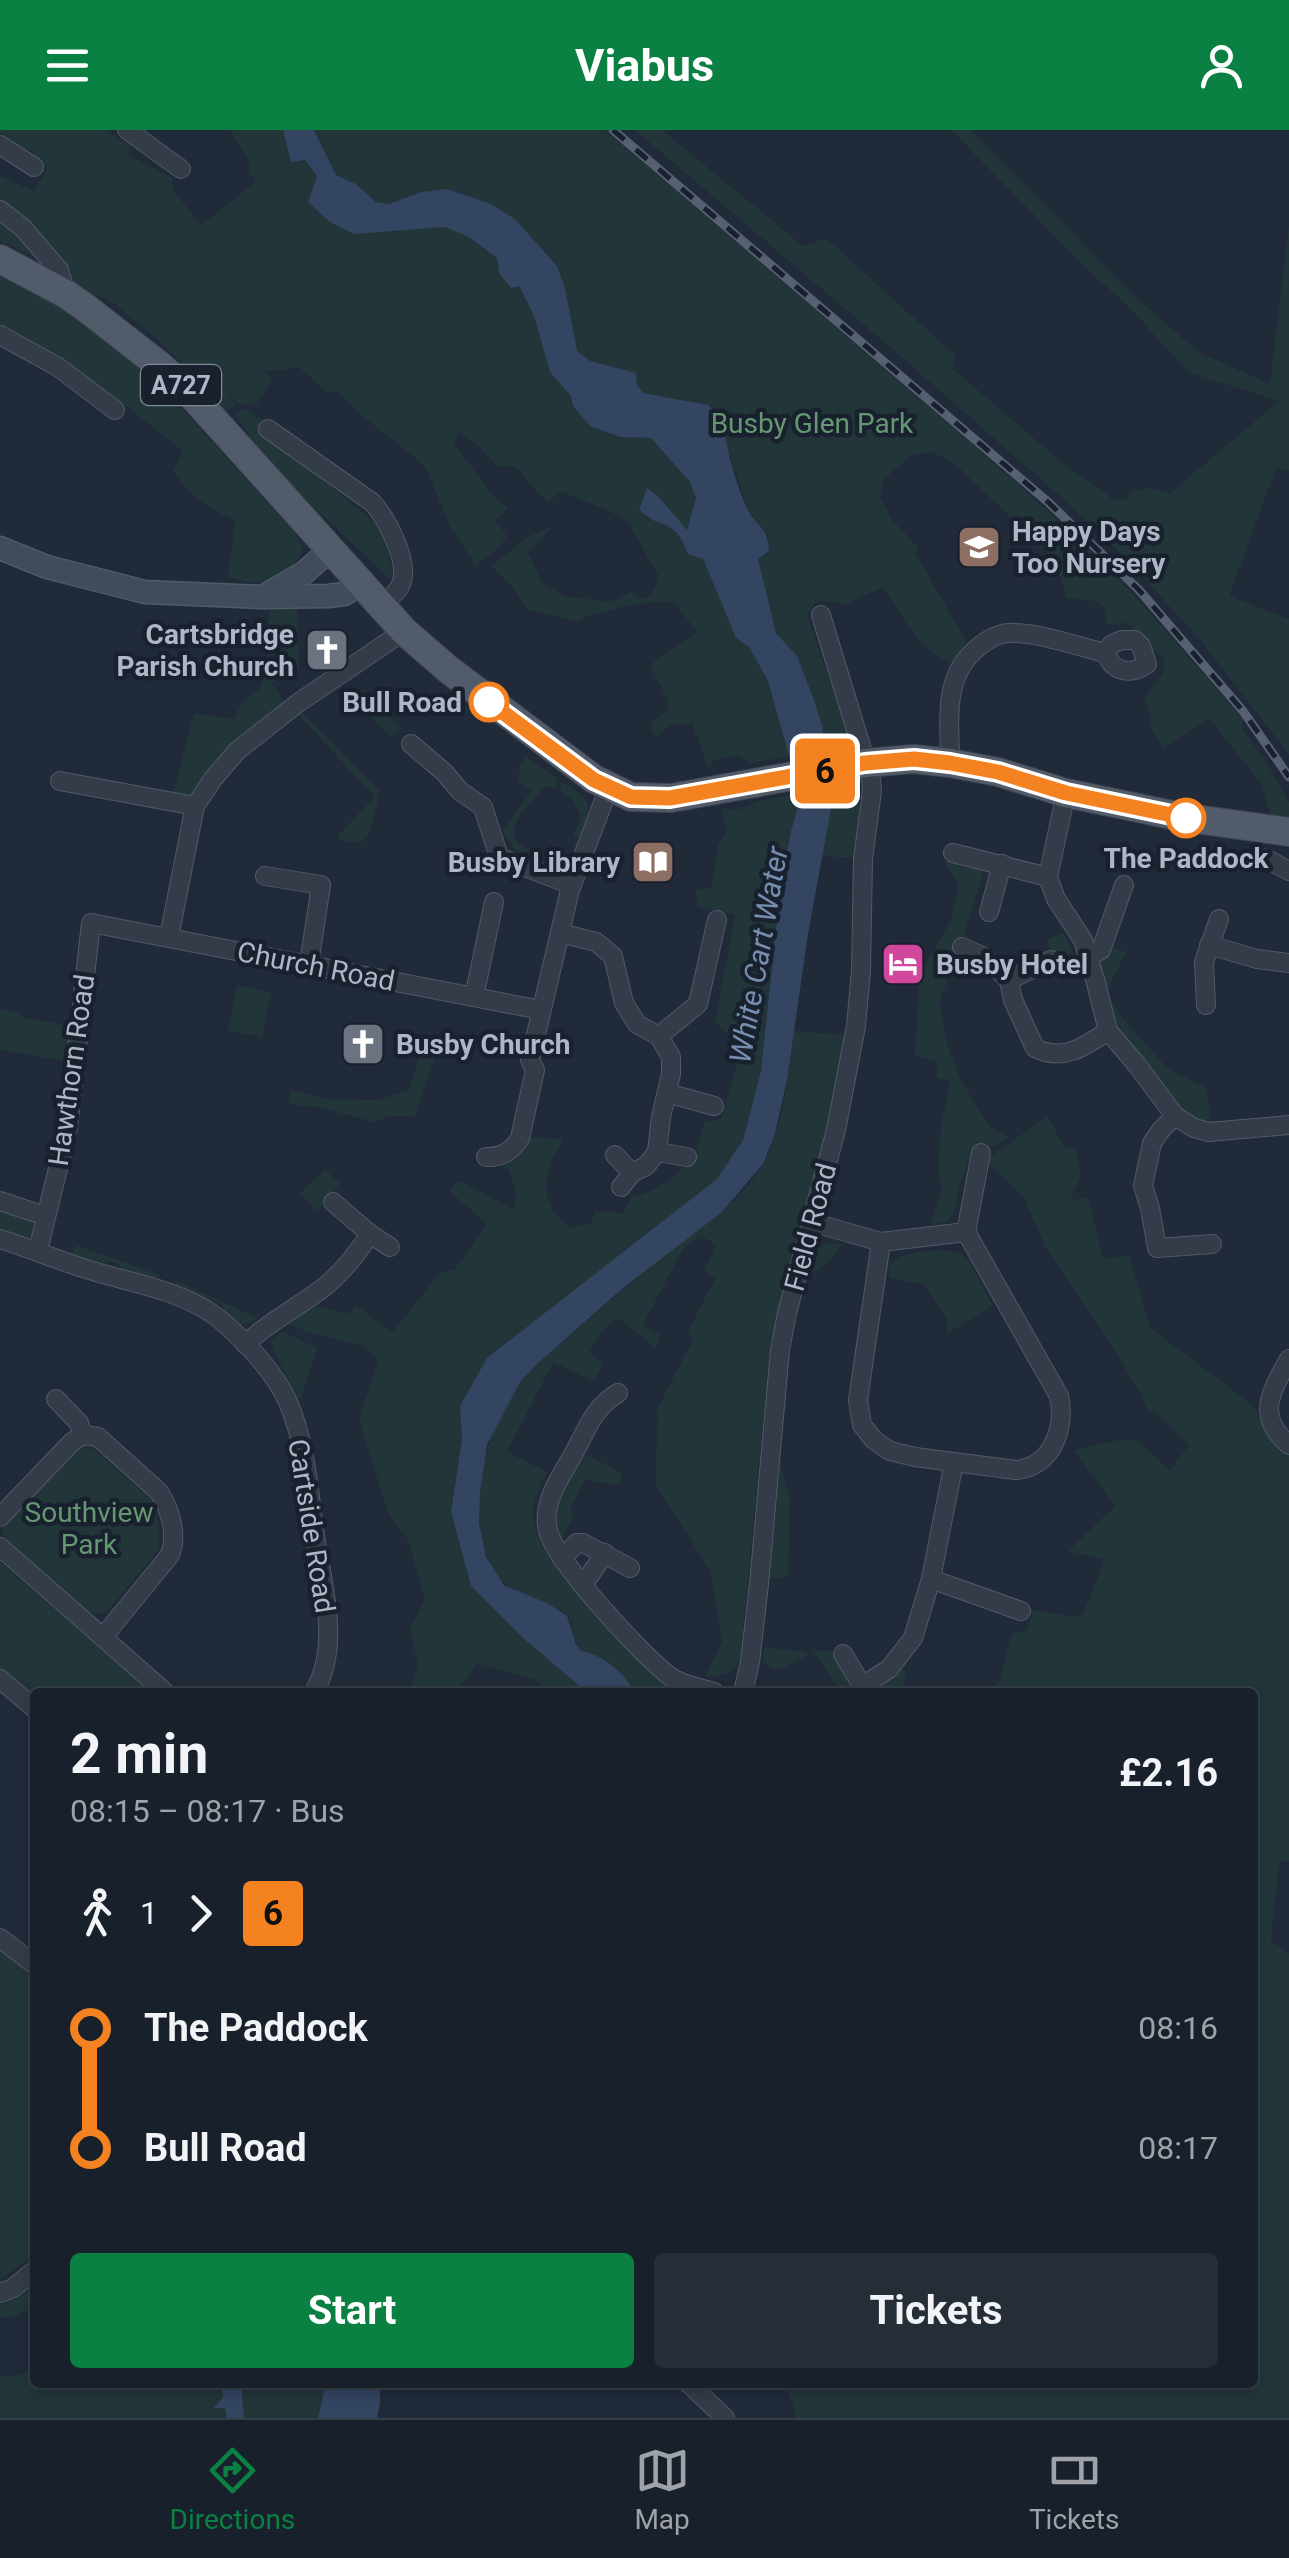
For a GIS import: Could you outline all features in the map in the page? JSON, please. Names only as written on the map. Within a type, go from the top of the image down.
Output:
[{"type":"main road","name":"A727","points":[[0,259],[66,294],[159,364],[187,390],[404,631],[468,687],[576,768],[608,787],[631,797],[653,800],[914,759],[998,772],[1066,793],[1182,817],[1289,832]]},
{"type":"street","points":[[127,130],[181,169]]},
{"type":"street","points":[[0,145],[34,167]]},
{"type":"street","points":[[0,210],[23,228],[60,270],[66,294]]},
{"type":"street","points":[[0,336],[58,366],[102,408]]},
{"type":"street","points":[[268,429],[373,503],[386,518],[403,575],[399,588],[381,606]]},
{"type":"street","points":[[0,548],[47,567],[145,592],[263,597],[344,594],[362,583]]},
{"type":"street","points":[[263,597],[296,578],[330,550]]},
{"type":"street","name":"Field Road","points":[[744,1688],[759,1584],[780,1350],[836,1130],[856,1026],[860,971],[863,860],[871,779],[852,766],[821,614]]},
{"type":"street","points":[[169,937],[196,806],[213,779],[237,751],[298,703],[404,631]]},
{"type":"street","points":[[950,763],[950,705],[956,674],[979,646],[994,636],[1018,633],[1106,653]]},
{"type":"street","points":[[411,744],[482,806],[499,857],[572,885]]},
{"type":"street","points":[[60,781],[196,806]]},
{"type":"street","points":[[486,1157],[496,1157],[515,1146],[520,1138],[535,1070],[530,1060],[572,885],[608,787]]},
{"type":"street","points":[[1066,793],[1048,877],[1056,899],[1082,940],[1108,1031],[1175,1116],[1194,1128],[1208,1132],[1289,1125]]},
{"type":"street","points":[[952,853],[1048,877]]},
{"type":"street","points":[[1266,858],[1289,871]]},
{"type":"street","points":[[989,912],[1002,864]]},
{"type":"street","points":[[265,876],[322,886],[309,964]]},
{"type":"street","points":[[1087,957],[1101,950],[1124,885]]},
{"type":"street","points":[[474,997],[494,902]]},
{"type":"street","points":[[1206,1005],[1203,972],[1219,919]]},
{"type":"street","points":[[659,1036],[698,1004],[717,920]]},
{"type":"street","name":"Church Road","points":[[91,922],[541,1010]]},
{"type":"street","name":"Hawthorn Road","points":[[38,1250],[68,1128],[91,922]]},
{"type":"street","points":[[560,933],[596,942],[613,956],[624,1003],[636,1024],[659,1036],[671,1057],[657,1152],[646,1166],[626,1180],[615,1155]]},
{"type":"street","points":[[1209,946],[1289,963]]},
{"type":"street","points":[[962,947],[982,956],[1009,980],[1013,1000],[1035,1048],[1052,1055],[1072,1050],[1108,1031]]},
{"type":"street","points":[[1009,980],[1051,960]]},
{"type":"street","points":[[667,1093],[714,1106]]},
{"type":"street","points":[[1157,1248],[1143,1186],[1152,1144],[1175,1116]]},
{"type":"street","points":[[657,1152],[687,1157]]},
{"type":"street","points":[[880,1242],[858,1400],[862,1425],[890,1451],[1027,1469],[1038,1463],[1054,1443],[1062,1411],[1051,1381],[966,1232],[981,1154]]},
{"type":"street","points":[[0,1201],[45,1216]]},
{"type":"street","points":[[333,1202],[390,1246]]},
{"type":"street","points":[[811,1222],[880,1242],[966,1232]]},
{"type":"street","points":[[245,1344],[325,1286],[370,1234]]},
{"type":"street","name":"Cartside Road","points":[[0,1239],[183,1298],[211,1312],[266,1366],[287,1400],[302,1442],[328,1624],[325,1660],[316,1688]]},
{"type":"street","points":[[1141,1259],[1157,1248],[1212,1244]]},
{"type":"street","points":[[1289,1360],[1272,1390],[1267,1410],[1279,1436],[1289,1445]]},
{"type":"street","points":[[618,1394],[602,1402],[550,1500],[548,1532],[562,1559],[642,1652],[674,1680],[701,1688]]},
{"type":"street","points":[[56,1399],[79,1422],[83,1435]]},
{"type":"street","points":[[0,1517],[83,1435],[98,1437],[159,1492],[166,1503],[174,1546],[103,1637]]},
{"type":"street","points":[[865,1688],[889,1669],[912,1638],[931,1579],[954,1462]]},
{"type":"street","points":[[562,1559],[577,1543],[630,1568]]},
{"type":"street","points":[[0,1547],[160,1688]]},
{"type":"street","points":[[583,1585],[605,1553]]},
{"type":"street","points":[[931,1579],[1021,1612]]},
{"type":"street","points":[[842,1654],[863,1688]]},
{"type":"street","points":[[2,1683],[30,1705]]},
{"type":"street","points":[[0,1938],[30,1960]]},
{"type":"street","points":[[0,2293],[30,2274]]},
{"type":"street","points":[[693,2388],[725,2418]]},
{"type":"green space","points":[[0,130],[108,130],[130,145],[128,155],[172,178],[173,190],[201,225],[256,182],[249,172],[250,162],[230,130],[283,130],[291,162],[305,160],[317,176],[312,190],[394,232],[445,227],[471,237],[497,258],[499,273],[518,285],[534,316],[550,372],[572,396],[573,406],[590,425],[620,437],[651,438],[690,482],[696,498],[687,531],[658,496],[646,489],[639,510],[665,523],[703,559],[736,638],[749,647],[768,681],[789,756],[752,763],[736,755],[714,760],[709,769],[692,723],[670,725],[657,736],[652,733],[651,722],[669,709],[650,665],[697,632],[674,602],[625,606],[578,621],[528,610],[511,585],[491,566],[526,538],[553,526],[528,552],[542,583],[566,596],[609,602],[631,592],[646,600],[659,577],[628,522],[561,492],[547,503],[516,467],[497,466],[477,444],[459,432],[454,443],[493,496],[509,508],[495,520],[507,536],[476,566],[451,528],[425,466],[337,391],[326,392],[300,368],[264,371],[272,381],[254,407],[238,404],[220,382],[236,405],[226,411],[164,345],[113,303],[74,284],[31,229],[0,204],[0,176],[34,191],[48,168],[38,162],[32,151],[0,140]]},
{"type":"green space","name":"Busby Glen Park","points":[[314,130],[605,130],[970,442],[1066,527],[1133,594],[1244,720],[1241,727],[1289,802],[1289,821],[1271,818],[1261,783],[1209,718],[1163,749],[1149,724],[1152,718],[1145,697],[1163,673],[1165,659],[1127,623],[1106,625],[1106,609],[1095,601],[1066,598],[1057,562],[957,466],[933,452],[911,455],[884,479],[880,498],[894,522],[919,548],[915,553],[966,641],[952,663],[940,657],[912,631],[883,587],[846,604],[816,602],[807,615],[848,733],[843,744],[822,750],[823,728],[813,697],[797,656],[776,633],[757,558],[769,551],[768,535],[748,510],[724,437],[708,405],[642,393],[636,373],[590,361],[576,350],[557,266],[515,219],[421,192],[389,204],[376,202],[356,184],[336,175]]},
{"type":"green space","points":[[635,130],[662,130],[803,246],[826,238],[956,356],[952,368],[1065,465],[1114,501],[1150,488],[1169,494],[1279,401],[1188,372],[1129,307],[951,130],[970,130],[1137,298],[1201,353],[1270,384],[1289,225],[1289,471],[1276,468],[1229,596],[1289,619],[1289,754],[1202,642],[1077,511]]},
{"type":"green space","points":[[0,218],[49,264],[0,241]]},
{"type":"green space","points":[[0,277],[83,320],[178,405],[296,534],[303,549],[289,569],[262,582],[228,577],[235,520],[200,501],[173,471],[183,451],[72,367],[0,325]]},
{"type":"green space","points":[[241,409],[268,423],[263,431],[373,521],[384,536],[393,574],[389,578],[263,455],[236,415]]},
{"type":"green space","points":[[297,608],[299,668],[272,683],[287,706],[232,749],[192,794],[173,794],[194,713],[233,719],[245,699],[260,688],[266,670],[269,609]]},
{"type":"green space","points":[[364,690],[399,728],[391,737],[355,699]]},
{"type":"green space","points":[[303,713],[380,792],[369,835],[360,843],[338,840],[339,834],[375,797],[298,714]]},
{"type":"green space","points":[[526,757],[557,779],[556,790],[544,788],[514,829],[520,845],[531,851],[530,857],[517,853],[502,831],[532,790],[518,783],[521,773],[517,768]]},
{"type":"green space","points":[[561,782],[580,794],[588,805],[578,838],[573,835],[581,817],[573,800],[561,793]]},
{"type":"green space","points":[[851,785],[860,793],[857,858],[821,856],[835,787]]},
{"type":"green space","points":[[802,793],[780,890],[761,1071],[743,1140],[717,1179],[650,1232],[460,1406],[462,1439],[451,1512],[471,1586],[580,1688],[546,1688],[534,1679],[477,1663],[458,1688],[411,1688],[418,1665],[410,1627],[425,1600],[408,1540],[387,1511],[359,1418],[379,1361],[365,1347],[288,1324],[312,1305],[347,1314],[356,1306],[393,1332],[440,1272],[454,1270],[487,1224],[449,1191],[459,1180],[513,1209],[517,1198],[509,1170],[498,1165],[510,1159],[527,1137],[563,1139],[551,1163],[546,1186],[552,1207],[570,1228],[591,1224],[595,1212],[623,1213],[631,1198],[657,1188],[681,1170],[695,1151],[704,1123],[721,1119],[736,1068],[737,1044],[715,1022],[735,915],[697,907],[696,889],[711,888],[718,844],[727,832],[721,808],[737,810],[759,801]]},
{"type":"green space","points":[[944,861],[984,869],[939,1003],[948,1047],[960,1079],[990,1127],[1009,1137],[994,1146],[973,1149],[954,1214],[947,1222],[931,1224],[942,1190],[938,1167],[941,1126],[950,1081],[937,1078],[937,1061],[915,1056],[920,973],[952,919],[958,885]]},
{"type":"green space","points":[[1063,933],[1075,956],[1057,964],[1046,940]]},
{"type":"green space","points":[[1111,947],[1126,952],[1106,992],[1121,1017],[1168,1069],[1206,1088],[1211,1124],[1186,1116],[1116,1028],[1110,1017],[1099,963]]},
{"type":"green space","points":[[237,985],[271,992],[262,1037],[228,1030]]},
{"type":"green space","points":[[0,1009],[28,1019],[66,1024],[67,1061],[0,1050]]},
{"type":"green space","points":[[794,1031],[846,1035],[838,1089],[770,1347],[740,1662],[725,1674],[705,1676],[722,1642],[711,1572],[655,1484],[656,1411],[694,1338],[687,1333],[716,1277],[704,1271],[716,1244],[701,1236],[683,1249],[642,1326],[661,1335],[656,1348],[618,1318],[605,1328],[589,1352],[603,1364],[594,1382],[553,1362],[507,1452],[547,1472],[536,1498],[533,1520],[555,1565],[670,1688],[631,1688],[612,1666],[581,1651],[565,1615],[505,1584],[491,1567],[479,1510],[484,1464],[509,1400],[532,1369],[635,1279],[724,1209],[755,1177],[770,1150],[787,1082]]},
{"type":"green space","points":[[427,1035],[437,1052],[415,1116],[388,1116],[375,1122],[313,1106],[291,1105],[291,1090],[327,1099],[379,1100],[409,1090]]},
{"type":"green space","points":[[1048,1116],[1064,1147],[1076,1149],[1081,1177],[1072,1194],[1073,1201],[1088,1196],[1103,1259],[1129,1255],[1150,1328],[1252,1404],[1268,1433],[1289,1452],[1289,1861],[1279,1861],[1271,1941],[1289,1953],[1289,2418],[795,2418],[785,2388],[1258,2388],[1258,1688],[994,1688],[1001,1677],[1012,1633],[1027,1630],[1033,1610],[1077,1617],[1083,1614],[1105,1560],[1068,1551],[1115,1506],[1074,1450],[1124,1439],[1137,1440],[1170,1471],[1189,1445],[1158,1414],[1147,1410],[1102,1330],[1046,1248],[1023,1196],[987,1163],[991,1156]]},
{"type":"green space","points":[[325,1170],[340,1183],[318,1211],[300,1193]]},
{"type":"green space","points":[[0,1209],[28,1218],[33,1225],[32,1235],[27,1239],[0,1230]]},
{"type":"green space","points":[[843,1244],[810,1276],[820,1246]]},
{"type":"green space","points":[[76,1245],[160,1275],[157,1283],[123,1273],[118,1264],[110,1261],[100,1267],[72,1255]]},
{"type":"green space","points":[[947,1250],[963,1255],[993,1306],[946,1334],[947,1318],[925,1285],[889,1277],[890,1263],[903,1256]]},
{"type":"green space","points":[[174,1280],[258,1318],[236,1324],[227,1317],[222,1305],[187,1296],[185,1288]]},
{"type":"green space","points":[[283,1332],[316,1347],[317,1351],[298,1398],[271,1340]]},
{"type":"green space","name":"Southview Park","points":[[89,1448],[152,1501],[159,1531],[159,1549],[111,1607],[100,1614],[89,1613],[3,1536],[2,1526],[73,1454]]},
{"type":"green space","points":[[588,1455],[623,1474],[619,1485],[585,1480],[570,1510],[574,1517],[560,1540],[553,1520],[556,1499],[569,1474]]},
{"type":"green space","points":[[780,1465],[790,1496],[788,1577],[769,1579]]},
{"type":"green space","name":"Southview Park","points":[[0,1562],[146,1688],[30,1688],[30,1696],[0,1671]]},
{"type":"green space","points":[[764,1647],[809,1655],[773,1669],[763,1661]]},
{"type":"green space","points":[[813,1651],[832,1651],[855,1688],[838,1688]]},
{"type":"green space","points":[[903,1668],[907,1674],[902,1688],[877,1688]]},
{"type":"green space","points":[[0,1950],[30,1972],[30,2258],[0,2279]]},
{"type":"green space","points":[[30,2284],[30,2309],[14,2317],[0,2317],[0,2301]]},
{"type":"green space","points":[[30,2373],[30,2388],[222,2388],[223,2397],[216,2408],[225,2408],[227,2418],[0,2418],[0,2377]]},
{"type":"green space","points":[[241,2388],[325,2388],[318,2418],[244,2418]]},
{"type":"water","points":[[283,130],[314,130],[336,175],[356,184],[376,202],[389,204],[421,192],[447,189],[491,204],[515,219],[557,266],[577,351],[590,361],[636,373],[637,385],[643,393],[708,405],[724,420],[739,488],[768,542],[769,551],[758,559],[776,633],[797,656],[823,728],[822,750],[789,756],[768,681],[749,647],[736,638],[703,559],[688,554],[678,534],[639,510],[647,488],[687,530],[696,498],[690,482],[651,438],[620,437],[590,426],[550,372],[534,316],[519,286],[511,288],[499,273],[497,258],[469,237],[445,227],[354,234],[330,222],[308,202],[317,176],[305,160],[291,162]]},
{"type":"water","points":[[835,787],[787,1080],[774,1137],[763,1164],[722,1212],[623,1288],[537,1364],[520,1382],[487,1445],[479,1523],[486,1557],[504,1585],[567,1616],[581,1651],[612,1666],[631,1688],[580,1688],[471,1586],[451,1512],[462,1439],[460,1406],[487,1358],[717,1179],[743,1140],[761,1071],[780,890],[802,793]]},
{"type":"water","points":[[222,2388],[241,2388],[244,2418],[227,2418],[225,2408],[214,2408],[223,2397]]},
{"type":"water","points":[[325,2388],[380,2388],[377,2418],[318,2418]]},
{"type":"railway","points":[[613,130],[1048,502],[1139,590],[1243,711],[1289,777]]},
{"type":"bus line","name":"6","points":[[489,702],[576,768],[631,797],[670,798],[865,763],[914,759],[998,772],[1066,793],[1186,818]]},
{"type":"place","name":"Happy Days Too Nursery","points":[[979,547]]},
{"type":"place","name":"Cartsbridge Parish Church","points":[[327,650]]},
{"type":"place","name":"Bull Road","points":[[489,702]]},
{"type":"place","name":"The Paddock","points":[[1186,818]]},
{"type":"place","name":"Busby Library","points":[[653,862]]},
{"type":"place","name":"Busby Hotel","points":[[903,964]]},
{"type":"place","name":"Busby Church","points":[[363,1044]]},
{"type":"water label","name":"White Cart Water","points":[[759,955]]}]
